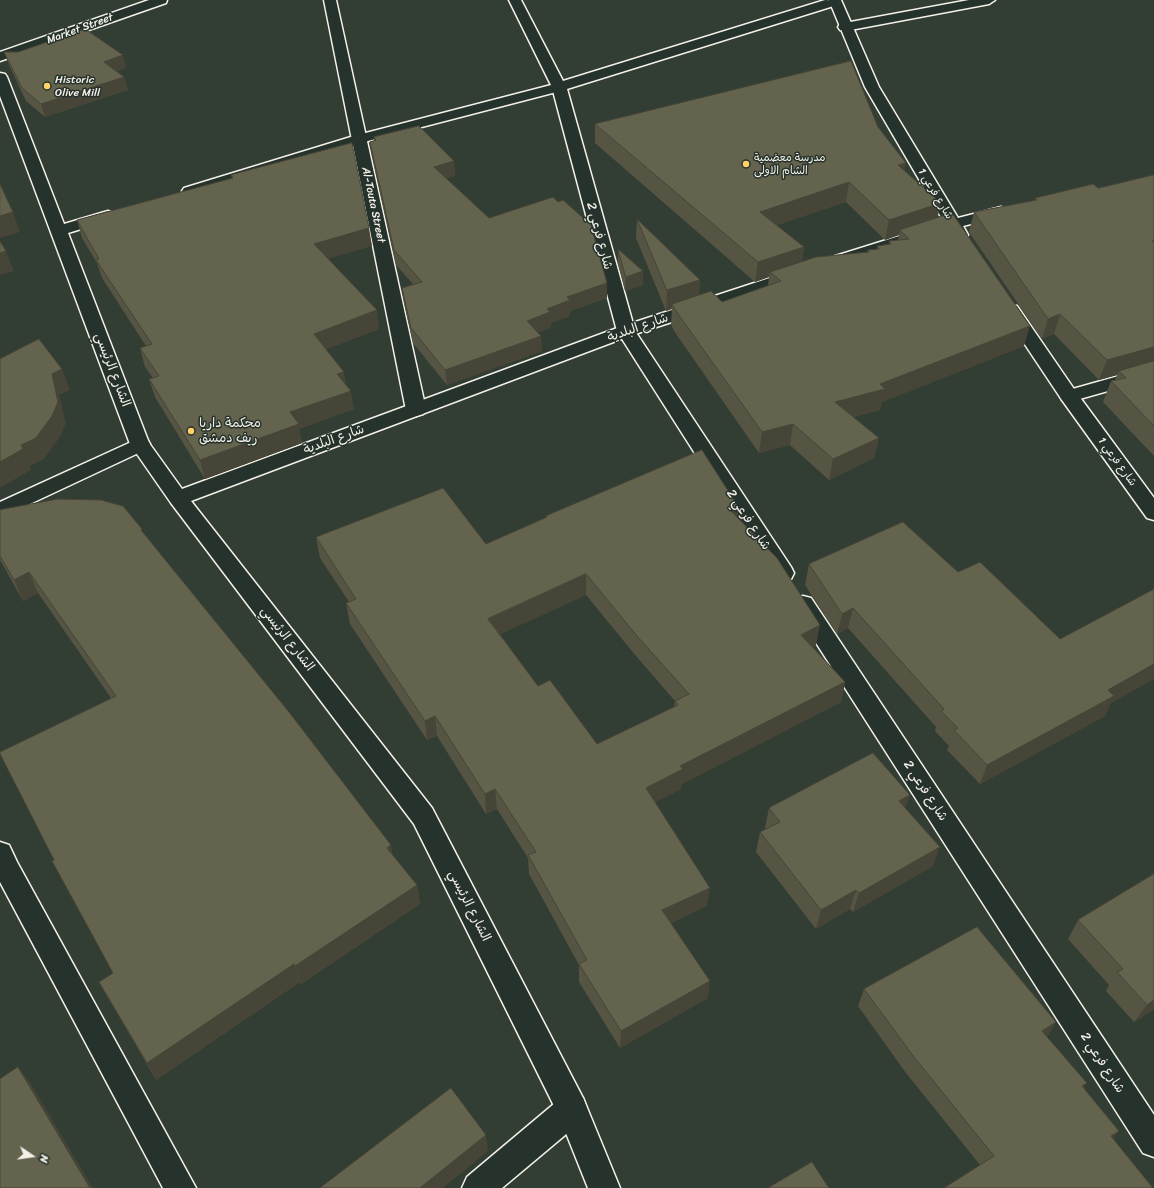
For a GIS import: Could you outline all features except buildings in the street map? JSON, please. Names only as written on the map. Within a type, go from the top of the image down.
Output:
[{"type":"street","name":"Market Street","points":[[0,57],[161,0]]},
{"type":"street","name":"Al-Touta Street","points":[[330,0],[416,410]]},
{"type":"street","name":"شارع فرعي 2","points":[[515,0],[559,87],[626,331],[1154,1142]]},
{"type":"street","points":[[178,194],[359,138],[559,87],[835,0]]},
{"type":"street","name":"شارع فرعي 1","points":[[835,0],[845,27],[872,87],[953,224],[970,249]]},
{"type":"street","points":[[845,27],[989,0]]},
{"type":"street","name":"الشارع الرئيسي","points":[[0,77],[140,444],[178,498],[423,816],[572,1109],[604,1188]]},
{"type":"street","name":"شارع البلدية","points":[[178,498],[626,331],[953,224],[1014,208]]},
{"type":"street","points":[[58,231],[126,210]]},
{"type":"street","name":"شارع فرعي 1","points":[[1000,294],[1069,396],[1154,513]]},
{"type":"street","points":[[1069,396],[1154,372]]},
{"type":"street","points":[[0,511],[140,444]]},
{"type":"street","points":[[0,853],[5,866],[180,1188]]},
{"type":"street","points":[[478,1188],[572,1109]]},
{"type":"place","name":"Historic Olive Mill","points":[[47,86]]},
{"type":"place","name":"مدرسة معضمية الشام الاولى","points":[[746,164]]},
{"type":"place","name":"محكمة داريا ريف دمشق","points":[[191,431]]}]
